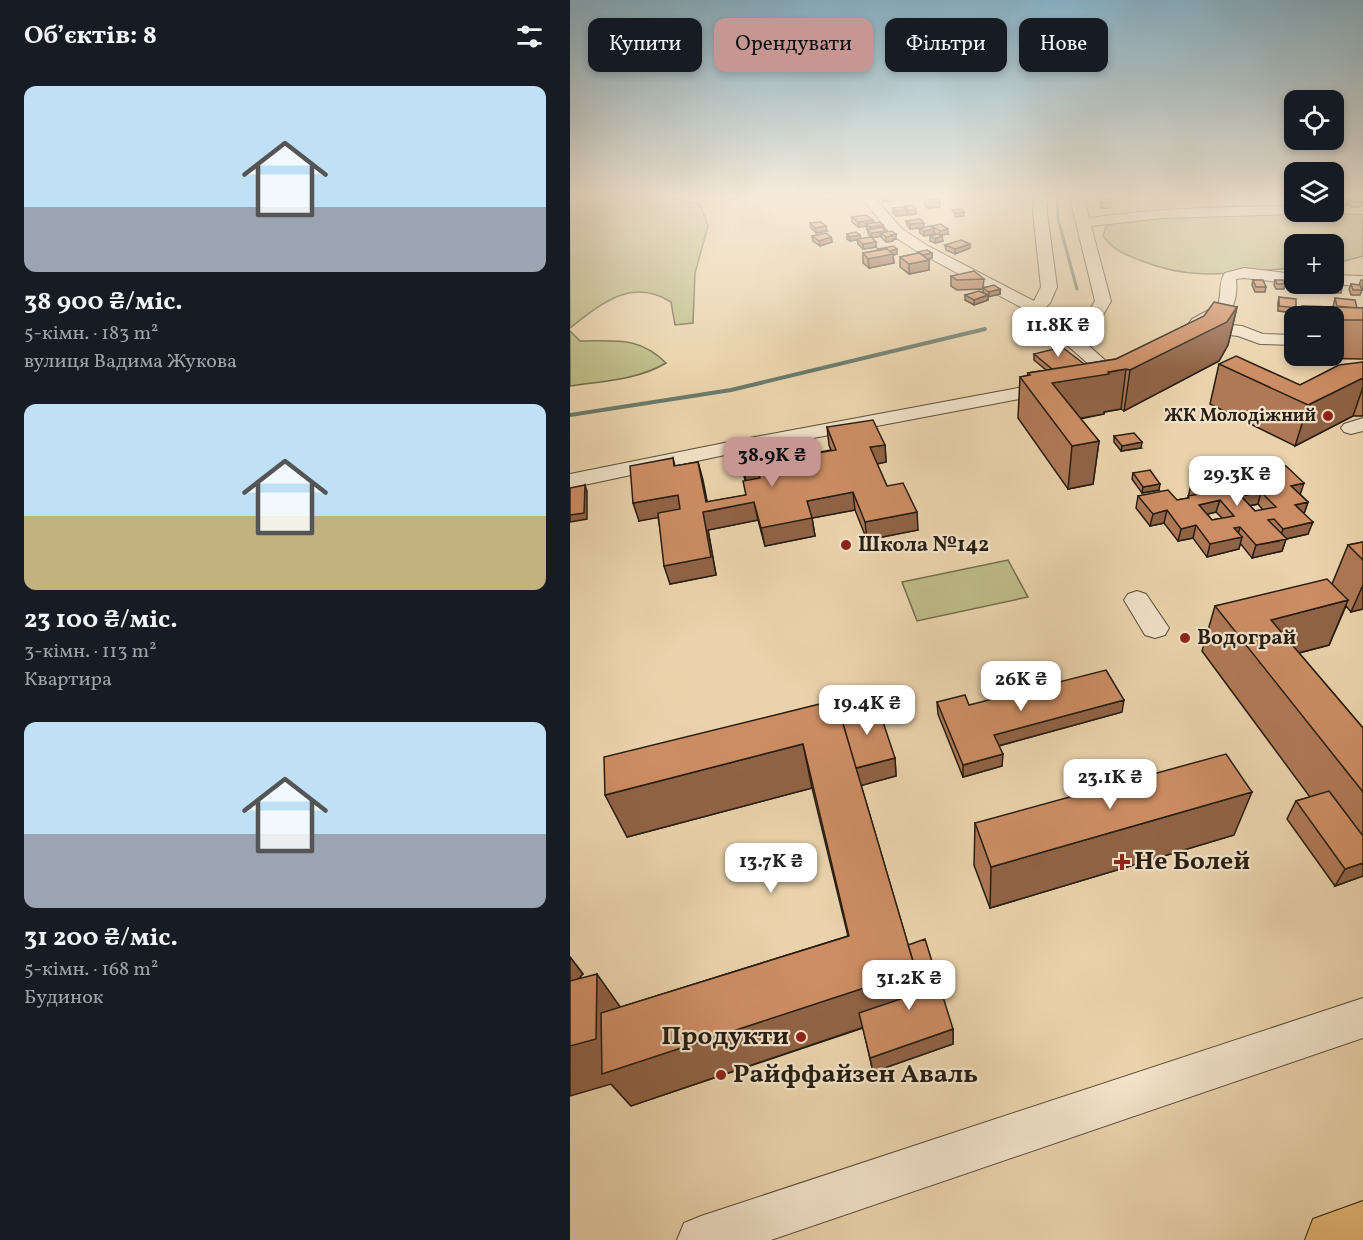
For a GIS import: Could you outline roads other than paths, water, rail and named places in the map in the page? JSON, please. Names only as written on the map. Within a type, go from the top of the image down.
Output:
[{"type":"highway","points":[[1334,1240],[1363,1230]]},
{"type":"street","points":[[932,254],[1034,307],[1078,344],[1100,374],[1127,360]]},
{"type":"street","points":[[1034,307],[1042,303],[1049,287],[1045,254]]},
{"type":"street","points":[[1078,344],[1102,301],[1100,282],[1092,254]]},
{"type":"street","points":[[1284,278],[1244,273],[1230,276],[1228,304],[1223,312],[1186,328],[1242,332],[1260,339],[1284,340]]},
{"type":"street","points":[[1344,280],[1363,281]]},
{"type":"street","points":[[570,481],[739,446],[1073,384]]},
{"type":"street","points":[[1137,600],[1155,628]]},
{"type":"street","points":[[701,1240],[1363,1018]]},
{"type":"waterway","points":[[1067,254],[1077,289]]},
{"type":"waterway","points":[[570,415],[731,390],[985,329]]},
{"type":"place","name":"ЖК Молодіжний","points":[[1328,416]]},
{"type":"place","name":"Школа №142","points":[[846,545]]},
{"type":"place","name":"Водограй","points":[[1185,638]]},
{"type":"place","name":"Не Болей","points":[[1122,862]]},
{"type":"place","name":"Продукти","points":[[801,1037]]},
{"type":"place","name":"Райффайзен Аваль","points":[[721,1075]]}]
